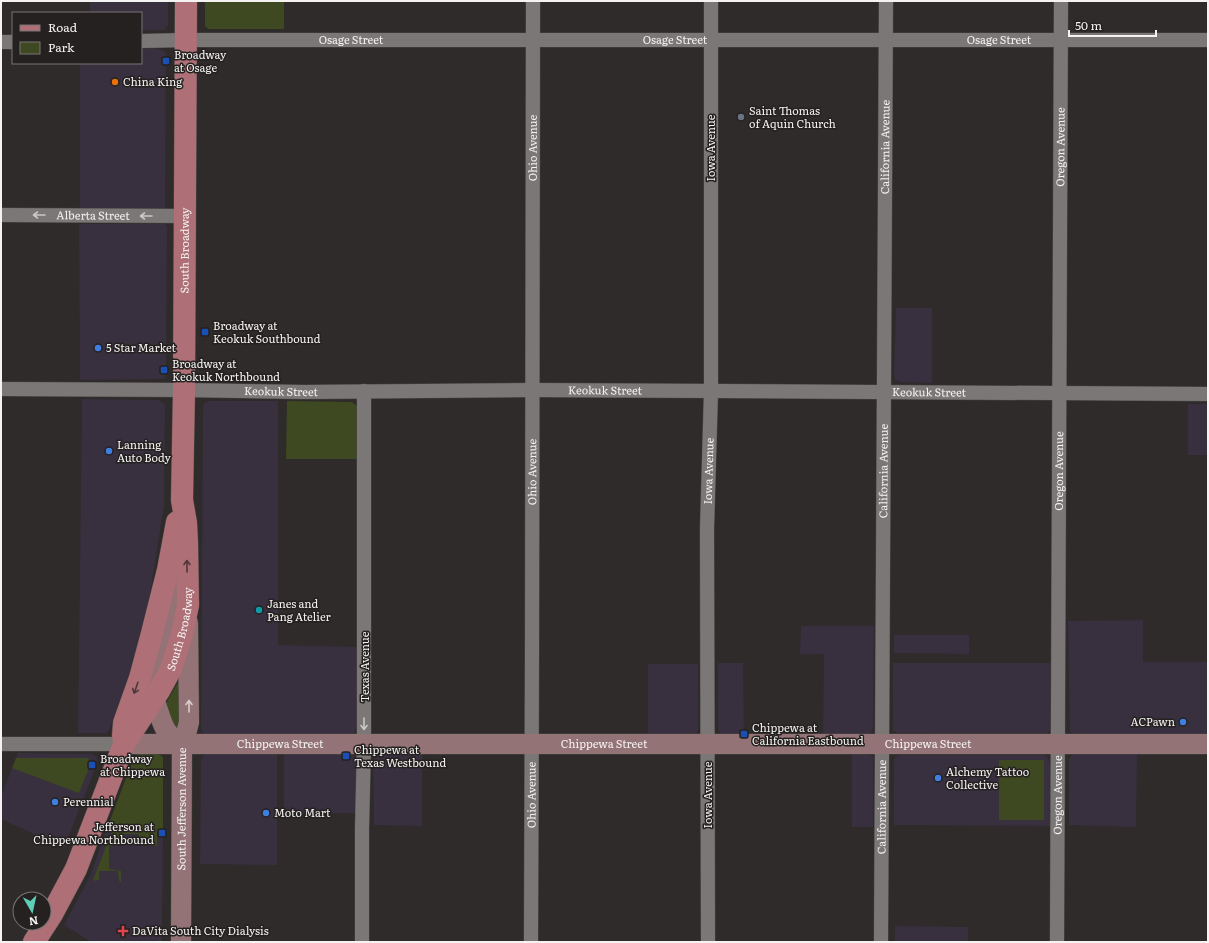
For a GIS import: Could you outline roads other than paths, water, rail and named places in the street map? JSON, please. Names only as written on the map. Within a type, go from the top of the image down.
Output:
[{"type":"main road","name":"South Broadway","points":[[124,744],[124,723],[146,655],[168,570],[182,500],[186,1]]},
{"type":"main road","name":"South Broadway","points":[[34,942],[52,914],[76,869],[124,744],[154,698],[171,668],[182,634],[188,605],[186,523],[182,500]]},
{"type":"main road","points":[[168,570],[171,597],[170,612],[153,671],[153,688],[154,698],[161,722],[166,732],[173,739],[182,744]]},
{"type":"main road","name":"South Jefferson Avenue","points":[[181,942],[182,744],[189,722],[188,605]]},
{"type":"main road","name":"Chippewa Street","points":[[124,744],[1208,744]]},
{"type":"street","name":"Ohio Avenue","points":[[531,942],[533,1]]},
{"type":"street","name":"Iowa Avenue","points":[[708,942],[709,744],[707,529],[711,391],[711,1]]},
{"type":"street","name":"California Avenue","points":[[881,942],[886,1]]},
{"type":"street","name":"Oregon Avenue","points":[[1057,942],[1061,1]]},
{"type":"street","name":"Osage Street","points":[[142,41],[1208,40]]},
{"type":"street","points":[[1,42],[12,42]]},
{"type":"street","name":"Alberta Street","points":[[1,215],[185,216]]},
{"type":"street","name":"Keokuk Street","points":[[1,390],[184,390],[305,392],[532,390],[1208,394]]},
{"type":"street","name":"Texas Avenue","points":[[362,942],[364,744],[364,391]]},
{"type":"street","name":"Chippewa Street","points":[[1,744],[124,744]]},
{"type":"place","name":"Broadway at Osage","points":[[166,61]]},
{"type":"place","name":"China King","points":[[115,82]]},
{"type":"place","name":"Saint Thomas of Aquin Church","points":[[741,117]]},
{"type":"place","name":"Broadway at Keokuk Southbound","points":[[205,332]]},
{"type":"place","name":"5 Star Market","points":[[98,348]]},
{"type":"place","name":"Broadway at Keokuk Northbound","points":[[164,370]]},
{"type":"place","name":"Lanning Auto Body","points":[[109,451]]},
{"type":"place","name":"Janes and Pang Atelier","points":[[259,610]]},
{"type":"place","name":"ACPawn","points":[[1183,722]]},
{"type":"place","name":"Chippewa at California Eastbound","points":[[744,734]]},
{"type":"place","name":"Chippewa at Texas Westbound","points":[[346,756]]},
{"type":"place","name":"Broadway at Chippewa","points":[[92,765]]},
{"type":"place","name":"Alchemy Tattoo Collective","points":[[938,778]]},
{"type":"place","name":"Perennial","points":[[55,802]]},
{"type":"place","name":"Moto Mart","points":[[266,813]]},
{"type":"place","name":"Jefferson at Chippewa Northbound","points":[[162,833]]},
{"type":"place","name":"DaVita South City Dialysis","points":[[123,931]]}]
